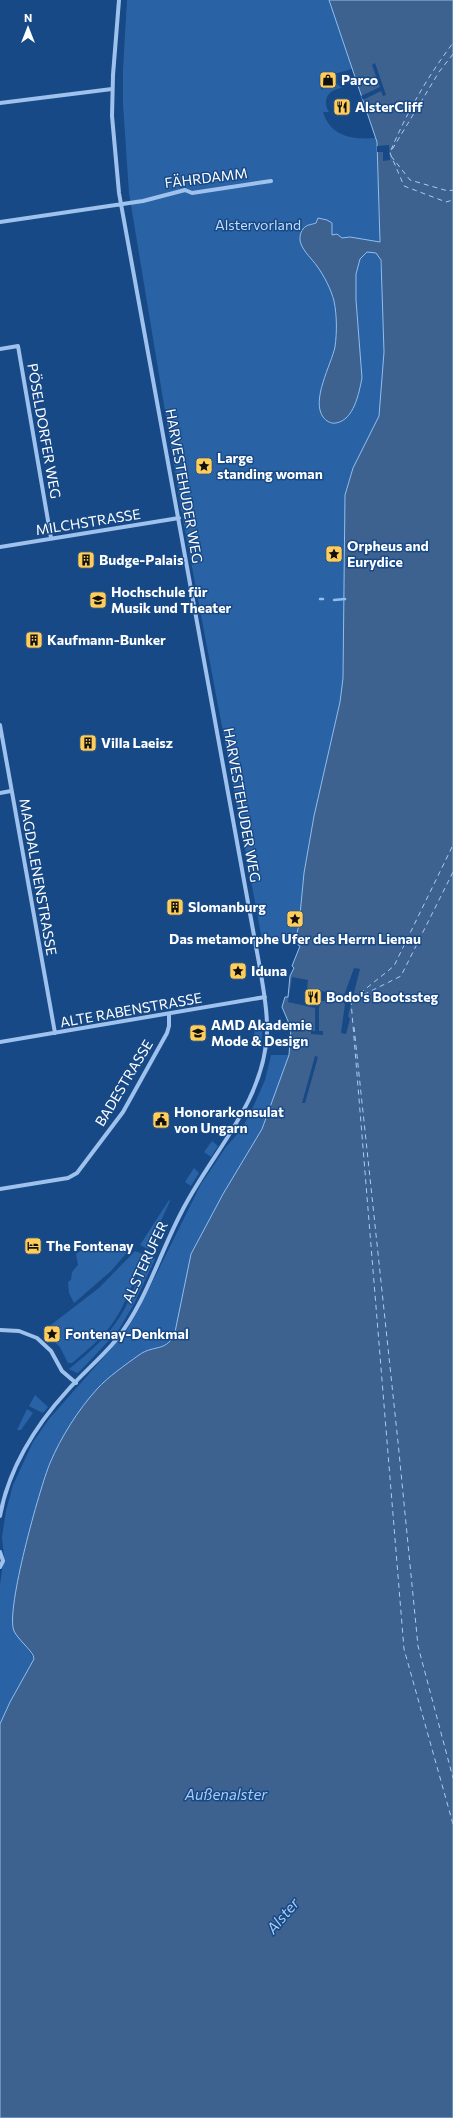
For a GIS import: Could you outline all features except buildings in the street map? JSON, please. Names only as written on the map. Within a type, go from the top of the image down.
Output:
[{"type":"street","name":"HARVESTEHUDER WEG","points":[[119,0],[112,89],[114,147],[121,204],[265,997]]},
{"type":"street","points":[[0,103],[112,89]]},
{"type":"street","name":"FÄHRDAMM","points":[[0,222],[121,204],[185,190],[192,193],[271,181]]},
{"type":"street","name":"PÖSELDORFER WEG","points":[[0,349],[18,346],[51,538]]},
{"type":"street","name":"MILCHSTRASSE","points":[[0,548],[51,538],[58,539],[179,518]]},
{"type":"street","name":"MAGDALENENSTRASSE","points":[[0,725],[55,1033]]},
{"type":"street","points":[[0,793],[12,791]]},
{"type":"street","name":"ALTE RABENSTRASSE","points":[[0,1042],[265,997]]},
{"type":"street","name":"ALSTERUFER","points":[[0,1516],[8,1486],[28,1445],[55,1405],[115,1341],[131,1318],[181,1212],[247,1104],[257,1080],[264,1056],[267,1032],[265,997]]},
{"type":"street","name":"BADESTRASSE","points":[[0,1189],[68,1178],[77,1173],[123,1112],[167,1032],[169,1026],[169,1014]]},
{"type":"street","points":[[0,1330],[19,1331],[37,1338],[51,1351],[62,1371],[76,1382]]},
{"type":"street","points":[[0,1552],[3,1561],[0,1567]]},
{"type":"green space","name":"Alstervorland","points":[[127,0],[345,0],[341,35],[352,69],[323,77],[321,90],[337,84],[342,88],[333,90],[330,93],[326,99],[329,112],[323,112],[326,120],[331,126],[343,135],[358,138],[375,138],[377,142],[380,260],[397,402],[359,457],[345,495],[343,678],[340,702],[314,816],[304,873],[297,933],[300,938],[287,942],[262,939],[182,514],[129,193],[123,104],[123,70]]},
{"type":"green space","points":[[263,1026],[261,1046],[253,1045],[255,1027]]},
{"type":"green space","points":[[271,1055],[289,1055],[262,1129],[223,1194],[171,1341],[164,1346],[141,1354],[26,1646],[34,1659],[10,1702],[0,1724],[0,1585],[4,1556],[2,1537],[6,1511],[13,1485],[33,1442],[49,1419],[125,1333],[138,1311],[201,1184],[226,1147],[241,1130],[250,1114],[265,1080]]},
{"type":"green space","points":[[212,1141],[218,1146],[211,1157],[204,1152]]},
{"type":"green space","points":[[194,1168],[199,1173],[191,1186],[185,1182]]},
{"type":"green space","points":[[169,1200],[170,1201],[148,1249],[140,1245]]},
{"type":"green space","points":[[99,1246],[130,1249],[111,1271],[74,1303],[69,1293],[68,1282],[71,1280],[72,1272],[78,1265],[76,1254],[83,1249]]},
{"type":"green space","points":[[135,1251],[145,1255],[117,1316],[108,1329],[93,1345],[72,1363],[68,1363],[60,1347],[43,1331],[99,1288]]},
{"type":"green space","points":[[147,1256],[155,1259],[134,1304],[118,1331],[80,1371],[77,1373],[69,1369],[114,1326],[125,1308]]},
{"type":"green space","points":[[35,1395],[48,1407],[43,1413],[29,1406]]},
{"type":"green space","points":[[27,1409],[33,1413],[21,1430],[17,1430]]},
{"type":"water","name":"Außenalster","points":[[329,0],[453,0],[453,2118],[0,2118],[0,1724],[10,1702],[34,1659],[31,1652],[14,1631],[13,1619],[14,1600],[32,1521],[45,1476],[54,1453],[83,1406],[101,1385],[122,1367],[145,1352],[164,1346],[172,1339],[175,1332],[191,1254],[223,1194],[262,1129],[289,1055],[291,1028],[282,1007],[285,997],[288,997],[290,976],[294,968],[292,966],[300,946],[298,945],[300,938],[297,933],[304,873],[314,816],[340,702],[343,678],[345,495],[353,468],[379,416],[384,352],[381,260],[376,253],[367,252],[360,259],[356,274],[356,300],[362,378],[359,391],[355,405],[347,417],[336,423],[330,423],[326,420],[320,410],[319,401],[320,392],[335,347],[335,307],[325,278],[302,247],[300,240],[301,234],[306,226],[316,223],[318,218],[332,223],[332,235],[337,234],[342,238],[350,237],[380,242],[377,142]]},
{"type":"pier","points":[[375,63],[386,95],[383,96],[381,91],[363,100],[361,96],[380,87],[372,65]]},
{"type":"pier","points":[[389,145],[390,160],[383,161],[383,152],[377,152],[377,146]]},
{"type":"pier","points":[[354,968],[360,969],[348,1016],[350,1019],[346,1034],[341,1033],[345,1004],[342,1001]]},
{"type":"pier","points":[[292,977],[308,980],[307,988],[326,992],[325,1001],[321,1001],[319,1008],[319,1031],[323,1031],[323,1035],[311,1034],[311,1031],[315,1031],[315,1008],[288,1002]]},
{"type":"pier","points":[[315,1056],[318,1057],[305,1103],[302,1103]]},
{"type":"waterway","points":[[334,600],[345,599]]},
{"type":"ferry route","points":[[391,150],[419,95],[435,68],[453,43]]},
{"type":"ferry route","points":[[453,54],[439,72],[390,153],[404,186],[446,202],[453,200]]},
{"type":"ferry route","points":[[391,156],[410,180],[448,191],[453,190]]},
{"type":"ferry route","points":[[353,999],[394,966],[453,845]]},
{"type":"ferry route","points":[[453,872],[401,976],[351,1001],[404,1649],[453,1824]]},
{"type":"ferry route","points":[[354,1027],[418,1646],[453,1778]]},
{"type":"place","name":"Parco","points":[[328,80]]},
{"type":"place","name":"AlsterCliff","points":[[342,107]]},
{"type":"place","name":"Large standing woman","points":[[204,466]]},
{"type":"place","name":"Orpheus and Eurydice","points":[[334,554]]},
{"type":"place","name":"Budge-Palais","points":[[86,560]]},
{"type":"place","name":"Hochschule für Musik und Theater","points":[[98,600]]},
{"type":"place","name":"Kaufmann-Bunker","points":[[34,640]]},
{"type":"place","name":"Villa Laeisz","points":[[88,743]]},
{"type":"place","name":"Slomanburg","points":[[175,907]]},
{"type":"place","name":"Das metamorphe Ufer des Herrn Lienau","points":[[295,919]]},
{"type":"place","name":"Iduna","points":[[238,971]]},
{"type":"place","name":"Bodo's Bootssteg","points":[[313,997]]},
{"type":"place","name":"AMD Akademie Mode & Design","points":[[198,1033]]},
{"type":"place","name":"Honorarkonsulat von Ungarn","points":[[161,1120]]},
{"type":"place","name":"The Fontenay","points":[[33,1246]]},
{"type":"place","name":"Fontenay-Denkmal","points":[[52,1334]]},
{"type":"water label","name":"Alster","points":[[283,1916]]}]
